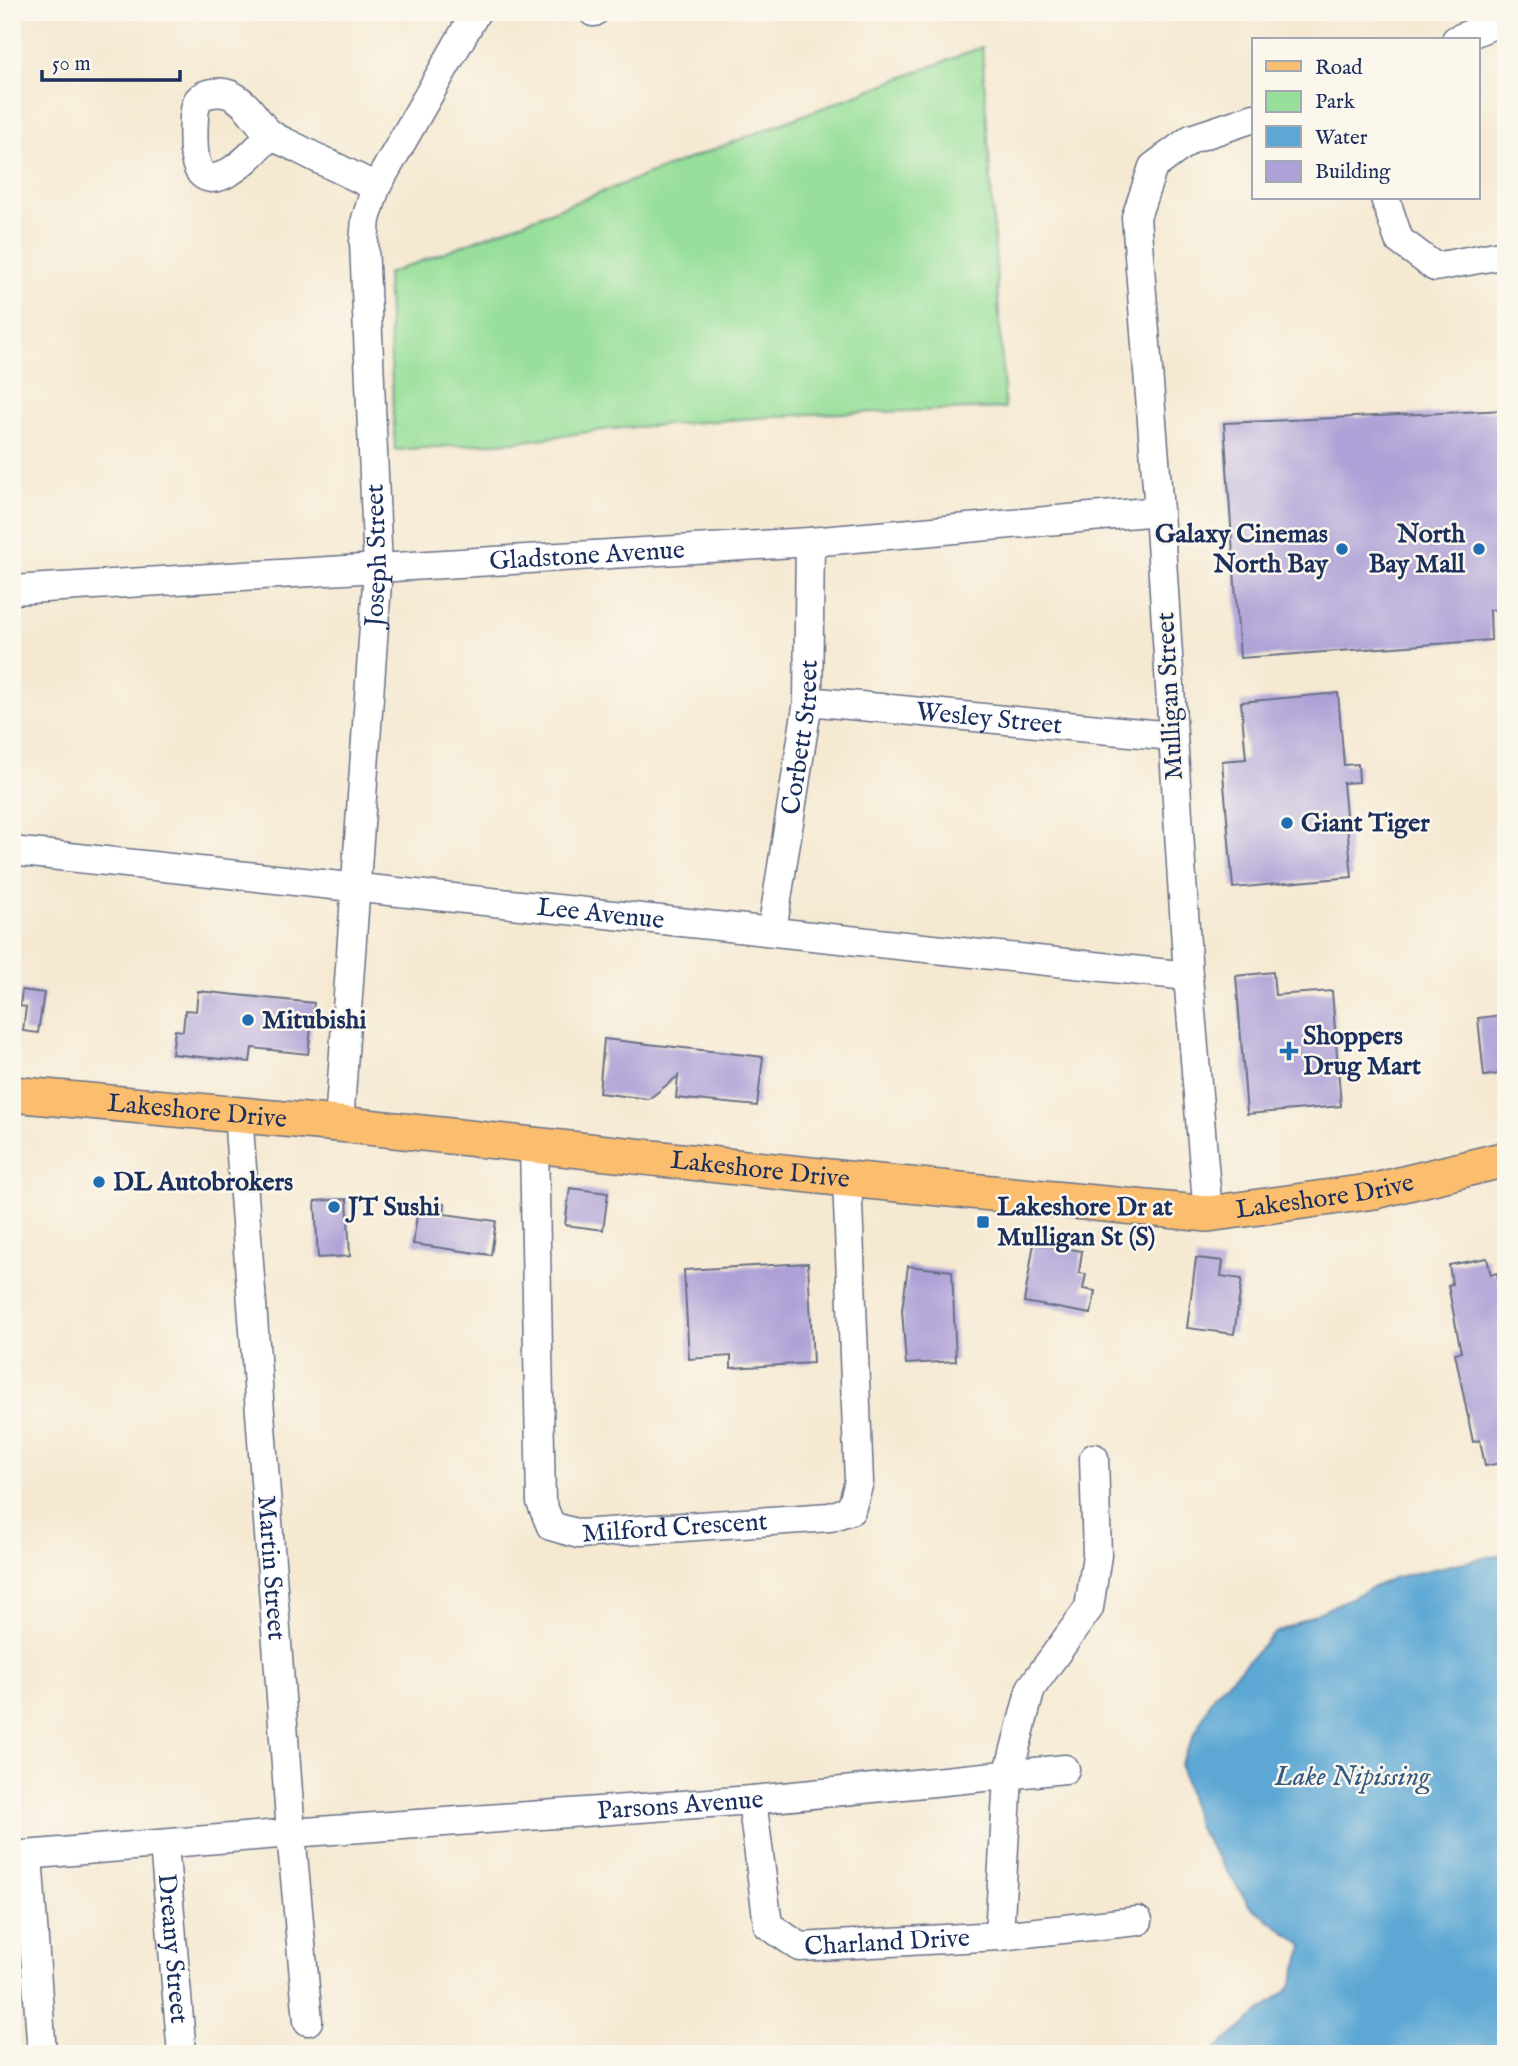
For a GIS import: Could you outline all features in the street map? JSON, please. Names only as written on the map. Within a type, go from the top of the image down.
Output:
[{"type":"main road","name":"Lakeshore Drive","points":[[12,1094],[340,1124],[847,1179],[1208,1214],[1375,1191],[1506,1159]]},
{"type":"street","name":"Joseph Street","points":[[340,1124],[378,569],[364,242],[366,219],[376,187],[476,12]]},
{"type":"street","points":[[1461,38],[1506,19]]},
{"type":"street","name":"Mulligan Street","points":[[1208,1214],[1188,976],[1159,511],[1136,217],[1153,167],[1191,139],[1252,119]]},
{"type":"street","points":[[270,134],[376,187]]},
{"type":"street","points":[[1386,200],[1399,240],[1435,267],[1506,254]]},
{"type":"street","name":"Gladstone Avenue","points":[[12,590],[810,542],[1159,511]]},
{"type":"street","name":"Corbett Street","points":[[772,931],[807,701],[810,542]]},
{"type":"street","name":"Wesley Street","points":[[807,701],[1172,736]]},
{"type":"street","name":"Lee Avenue","points":[[12,851],[1188,976]]},
{"type":"street","name":"Martin Street","points":[[238,1114],[291,1833],[308,2021]]},
{"type":"street","name":"Milford Crescent","points":[[534,1144],[541,1502],[551,1526],[579,1534],[830,1517],[851,1510],[859,1482],[847,1179]]},
{"type":"street","points":[[999,1936],[1007,1776],[1031,1688],[1089,1608],[1097,1555],[1094,1458]]},
{"type":"street","name":"Parsons Avenue","points":[[20,1856],[291,1833],[752,1800],[1065,1769]]},
{"type":"street","name":"Charland Drive","points":[[752,1800],[768,1925],[800,1947],[999,1936],[1138,1921]]},
{"type":"street","name":"Dreany Street","points":[[164,1844],[182,2054]]},
{"type":"street","points":[[20,1856],[42,2054]]},
{"type":"green space","points":[[982,47],[1005,408],[811,414],[610,429],[524,441],[395,450],[387,274]]},
{"type":"water","name":"Lake Nipissing","points":[[1506,1553],[1506,2054],[1210,2054],[1291,1986],[1304,1946],[1250,1906],[1198,1828],[1180,1765],[1213,1696],[1275,1633],[1393,1578]]},
{"type":"building","name":"Galaxy Cinemas North Bay","points":[[1506,410],[1506,609],[1490,610],[1491,640],[1240,658],[1224,423]]},
{"type":"building","name":"Giant Tiger","points":[[1338,693],[1344,765],[1358,764],[1359,782],[1343,783],[1352,877],[1233,888],[1222,761],[1246,759],[1241,702]]},
{"type":"building","name":"Shoppers Drug Mart","points":[[1273,972],[1275,995],[1332,991],[1341,1106],[1247,1114],[1236,976]]},
{"type":"building","points":[[22,990],[44,993],[38,1033],[23,1031],[26,1007],[20,1006]]},
{"type":"building","name":"Mitubishi","points":[[198,991],[314,1003],[308,1054],[252,1048],[250,1062],[172,1054],[175,1030],[183,1031],[185,1010],[196,1011]]},
{"type":"building","points":[[1501,1015],[1502,1023],[1506,1023],[1506,1073],[1484,1076],[1478,1018]]},
{"type":"building","points":[[604,1039],[763,1057],[757,1106],[676,1098],[678,1076],[649,1099],[599,1093]]},
{"type":"building","points":[[570,1188],[608,1193],[603,1230],[565,1225]]},
{"type":"building","points":[[347,1199],[350,1256],[318,1258],[315,1201]]},
{"type":"building","points":[[419,1200],[445,1204],[444,1214],[496,1221],[491,1255],[413,1244]]},
{"type":"building","points":[[1034,1243],[1082,1251],[1079,1273],[1086,1274],[1083,1289],[1095,1291],[1091,1314],[1024,1302]]},
{"type":"building","points":[[1196,1258],[1223,1261],[1221,1276],[1242,1279],[1234,1334],[1187,1328]]},
{"type":"building","points":[[1487,1258],[1491,1275],[1497,1273],[1506,1317],[1506,1462],[1485,1466],[1480,1440],[1473,1442],[1455,1353],[1461,1352],[1448,1285],[1452,1284],[1449,1265]]},
{"type":"building","points":[[808,1263],[813,1363],[731,1368],[731,1356],[689,1359],[684,1270]]},
{"type":"building","points":[[908,1266],[952,1271],[956,1361],[906,1364],[902,1310]]},
{"type":"place","name":"Galaxy Cinemas North Bay","points":[[1342,549]]},
{"type":"place","name":"North Bay Mall","points":[[1479,549]]},
{"type":"place","name":"Giant Tiger","points":[[1287,823]]},
{"type":"place","name":"Mitubishi","points":[[248,1020]]},
{"type":"place","name":"Shoppers Drug Mart","points":[[1289,1051]]},
{"type":"place","name":"DL Autobrokers","points":[[99,1182]]},
{"type":"place","name":"JT Sushi","points":[[334,1207]]},
{"type":"place","name":"Lakeshore Dr at Mulligan St (S)","points":[[983,1222]]}]
